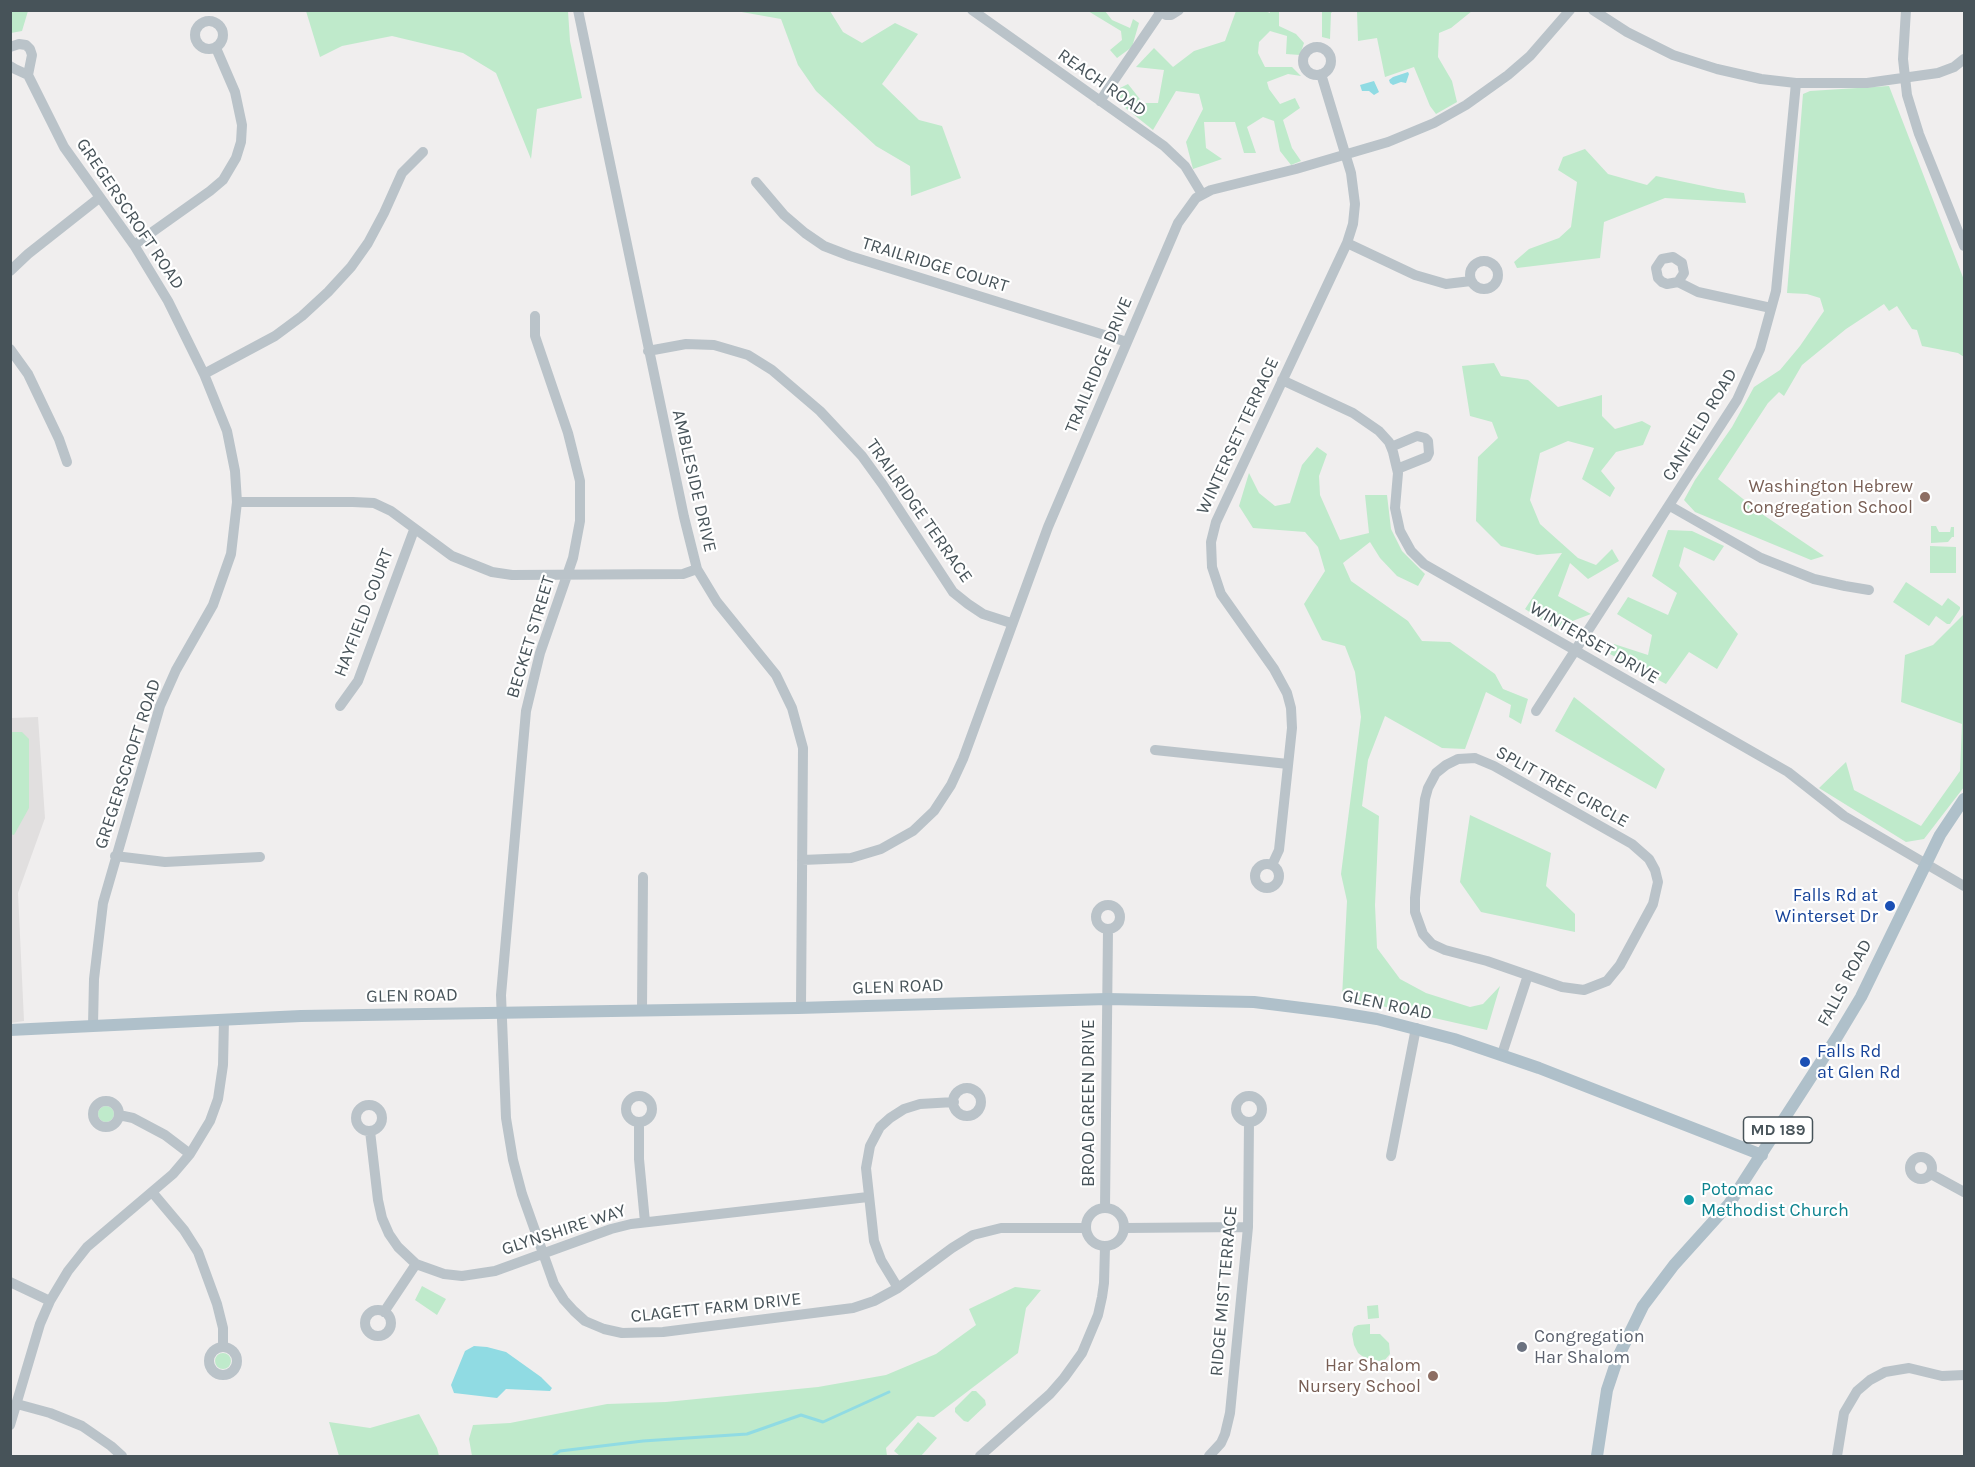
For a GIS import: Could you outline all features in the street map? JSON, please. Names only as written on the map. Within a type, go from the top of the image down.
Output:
[{"type":"main road","name":"FALLS ROAD","points":[[1597,1456],[1607,1390],[1618,1357],[1638,1317],[1669,1272],[1729,1204],[1762,1155],[1861,997],[1940,834],[1965,800]]},
{"type":"main road","name":"GLEN ROAD","points":[[10,1030],[224,1019],[503,1012],[1107,999],[1254,1002],[1334,1012],[1416,1028],[1502,1054],[1762,1155]]},
{"type":"street","name":"AMBLESIDE DRIVE","points":[[578,10],[648,351],[697,569],[717,602],[776,675],[792,708],[803,748],[801,1007]]},
{"type":"street","name":"REACH ROAD","points":[[972,10],[1176,156],[1202,194]]},
{"type":"street","points":[[1100,101],[1159,12],[1171,15],[1179,10]]},
{"type":"street","points":[[1202,194],[1219,187],[1261,179],[1345,155],[1409,134],[1434,123],[1491,89],[1524,61],[1570,10]]},
{"type":"street","points":[[1593,10],[1627,32],[1673,55],[1743,76],[1796,83],[1867,82],[1905,77],[1938,72],[1954,67],[1965,59]]},
{"type":"street","points":[[1906,10],[1903,40],[1905,77],[1910,106],[1919,135],[1965,246]]},
{"type":"street","name":"GREGERSCROFT ROAD","points":[[10,47],[19,44],[26,45],[30,49],[32,55],[28,75],[64,147],[134,245],[168,301],[204,374],[227,431],[235,471],[237,502],[231,554],[224,578],[213,605],[176,670],[160,706],[115,856],[98,934],[93,1025]]},
{"type":"street","points":[[134,245],[223,180],[236,158],[241,142],[242,125],[235,92],[216,48]]},
{"type":"street","points":[[10,66],[28,75]]},
{"type":"street","name":"WINTERSET TERRACE","points":[[1272,865],[1279,850],[1292,728],[1291,708],[1287,693],[1274,669],[1221,594],[1212,567],[1211,542],[1216,522],[1347,243],[1353,224],[1355,204],[1351,173],[1321,74]]},
{"type":"street","name":"CANFIELD ROAD","points":[[1536,711],[1670,506],[1745,386],[1760,349],[1776,291],[1796,83]]},
{"type":"street","points":[[204,374],[275,336],[302,316],[328,292],[351,267],[368,243],[402,172],[423,152]]},
{"type":"street","name":"TRAILRIDGE COURT","points":[[756,182],[784,215],[824,246],[1127,342]]},
{"type":"street","name":"TRAILRIDGE DRIVE","points":[[802,860],[851,858],[881,849],[914,831],[934,811],[951,785],[963,759],[1047,526],[1178,223],[1202,194]]},
{"type":"street","points":[[10,271],[99,198]]},
{"type":"street","points":[[1347,243],[1415,275],[1446,284],[1471,281]]},
{"type":"street","points":[[1678,282],[1698,291],[1771,308]]},
{"type":"street","name":"BECKET STREET","points":[[503,1012],[501,995],[526,711],[540,653],[573,558],[580,521],[580,481],[568,433],[535,336],[535,316]]},
{"type":"street","name":"TRAILRIDGE TERRACE","points":[[648,351],[686,344],[714,345],[748,355],[772,370],[820,411],[862,456],[883,484],[953,592],[983,614],[1011,623]]},
{"type":"street","points":[[10,349],[28,374],[67,462]]},
{"type":"street","name":"WINTERSET DRIVE","points":[[1282,380],[1340,406],[1379,431],[1391,447],[1397,469],[1395,508],[1402,537],[1416,557],[1432,570],[1788,772],[1844,816],[1965,886]]},
{"type":"street","points":[[1391,447],[1417,436],[1428,441],[1427,457],[1397,469]]},
{"type":"street","points":[[237,502],[374,503],[391,511],[452,556],[492,572],[513,575],[682,574],[697,569]]},
{"type":"street","points":[[1670,506],[1761,558],[1814,579],[1869,590]]},
{"type":"street","name":"HAYFIELD COURT","points":[[340,706],[357,681],[414,530]]},
{"type":"street","points":[[1155,750],[1288,764]]},
{"type":"street","name":"SPLIT TREE CIRCLE","points":[[1475,758],[1494,766],[1632,844],[1649,859],[1655,870],[1658,882],[1653,904],[1620,965],[1607,981],[1596,987],[1575,990],[1528,975],[1445,950],[1432,944],[1419,926],[1415,912],[1415,898],[1425,799],[1436,773],[1458,759],[1475,758]]},
{"type":"street","points":[[115,856],[165,862],[260,857]]},
{"type":"street","points":[[642,1010],[643,877]]},
{"type":"street","name":"BROAD GREEN DRIVE","points":[[1105,1208],[1108,929]]},
{"type":"street","points":[[1502,1054],[1528,975]]},
{"type":"street","name":"CLAGETT FARM DRIVE","points":[[503,1012],[506,1118],[513,1160],[522,1194],[554,1284],[574,1311],[585,1321],[595,1325],[622,1334],[663,1332],[853,1308],[874,1301],[898,1288],[952,1248],[973,1235],[987,1230],[1086,1228]]},
{"type":"street","points":[[10,1425],[40,1324],[50,1300],[68,1271],[87,1247],[173,1173],[190,1154],[210,1121],[218,1099],[224,1065],[224,1019]]},
{"type":"street","points":[[1391,1156],[1416,1028]]},
{"type":"street","points":[[898,1288],[877,1251],[868,1197],[866,1168],[870,1146],[880,1127],[904,1109],[920,1104],[954,1102]]},
{"type":"street","points":[[119,1115],[133,1118],[165,1135],[190,1154]]},
{"type":"street","points":[[639,1122],[639,1159],[645,1222]]},
{"type":"street","name":"RIDGE MIST TERRACE","points":[[1209,1456],[1221,1443],[1228,1424],[1248,1227],[1249,1122]]},
{"type":"street","name":"GLYNSHIRE WAY","points":[[370,1131],[378,1200],[389,1234],[398,1247],[416,1264],[444,1274],[462,1276],[480,1274],[511,1266],[610,1229],[645,1222],[868,1197]]},
{"type":"street","points":[[1931,1174],[1965,1192]]},
{"type":"street","points":[[152,1192],[184,1230],[198,1252],[224,1328],[223,1347]]},
{"type":"street","points":[[1105,1208],[1113,1209],[1120,1214],[1125,1227],[1118,1242],[1105,1246],[1092,1241],[1086,1228],[1091,1214],[1097,1209],[1105,1208]]},
{"type":"street","points":[[1125,1227],[1248,1227]]},
{"type":"street","points":[[980,1456],[1050,1394],[1082,1353],[1098,1315],[1102,1298],[1105,1246]]},
{"type":"street","points":[[384,1312],[416,1264]]},
{"type":"street","points":[[10,1282],[50,1300]]},
{"type":"street","points":[[1837,1456],[1844,1413],[1852,1397],[1870,1380],[1885,1372],[1909,1368],[1942,1376],[1965,1375]]},
{"type":"street","points":[[17,1404],[50,1413],[82,1426],[122,1456]]},
{"type":"shaded area","points":[[38,717],[45,818],[18,893],[24,1021],[11,1023],[10,718]]},
{"type":"green space","points":[[10,11],[28,11],[22,31],[11,33]]},
{"type":"green space","points":[[306,11],[568,11],[570,41],[582,98],[537,109],[531,159],[496,73],[463,53],[392,36],[342,46],[320,57]]},
{"type":"green space","points":[[736,11],[830,11],[843,32],[862,43],[895,23],[918,34],[882,84],[919,120],[942,126],[961,178],[911,196],[910,166],[876,146],[816,91],[798,65],[781,19]]},
{"type":"green space","points":[[1088,11],[1105,11],[1112,20],[1130,28],[1133,19],[1139,23],[1132,47],[1117,58],[1110,50],[1122,40],[1121,31]]},
{"type":"green space","points":[[1236,11],[1270,13],[1270,11],[1279,11],[1279,26],[1296,34],[1304,43],[1300,55],[1286,54],[1287,36],[1270,31],[1259,42],[1258,53],[1265,67],[1292,67],[1301,76],[1288,74],[1267,82],[1269,89],[1280,104],[1295,98],[1300,108],[1283,120],[1292,148],[1301,161],[1291,165],[1280,151],[1274,121],[1263,117],[1247,127],[1256,153],[1244,153],[1235,122],[1204,122],[1206,148],[1222,159],[1193,169],[1186,142],[1203,109],[1199,94],[1176,91],[1153,130],[1118,102],[1116,90],[1128,84],[1143,103],[1158,103],[1164,70],[1136,67],[1154,48],[1173,67],[1194,51],[1225,41]]},
{"type":"green space","points":[[1322,11],[1333,11],[1330,39],[1322,37]]},
{"type":"green space","points":[[1357,11],[1472,11],[1451,28],[1439,33],[1438,57],[1452,81],[1457,102],[1436,114],[1430,106],[1414,67],[1385,77],[1377,38],[1358,41]]},
{"type":"green space","points":[[1889,86],[1964,280],[1964,357],[1958,353],[1922,346],[1917,330],[1912,329],[1897,306],[1889,311],[1884,304],[1846,329],[1802,365],[1784,396],[1779,392],[1768,403],[1718,479],[1762,514],[1824,556],[1811,560],[1695,512],[1684,500],[1732,427],[1754,387],[1780,370],[1824,311],[1820,298],[1807,294],[1787,293],[1803,94],[1810,91]]},
{"type":"green space","points":[[1585,149],[1608,174],[1647,185],[1656,176],[1744,193],[1746,203],[1665,198],[1604,222],[1600,258],[1517,268],[1514,262],[1529,249],[1559,238],[1571,227],[1577,182],[1558,170],[1563,157]]},
{"type":"green space","points":[[1494,363],[1501,376],[1528,380],[1558,407],[1602,395],[1602,416],[1615,429],[1642,421],[1651,426],[1643,445],[1616,452],[1601,471],[1615,488],[1610,497],[1582,479],[1594,448],[1568,441],[1540,453],[1530,500],[1540,524],[1578,558],[1596,565],[1612,549],[1619,561],[1588,579],[1570,563],[1558,596],[1591,614],[1554,628],[1525,609],[1562,553],[1537,555],[1501,546],[1476,521],[1478,457],[1498,438],[1492,422],[1470,416],[1462,366]]},
{"type":"green space","points":[[1317,447],[1327,454],[1319,476],[1320,495],[1340,540],[1369,533],[1365,495],[1387,495],[1391,529],[1402,551],[1425,574],[1418,586],[1397,576],[1380,558],[1370,542],[1343,563],[1351,581],[1408,621],[1422,641],[1450,642],[1495,674],[1503,689],[1528,699],[1521,724],[1509,717],[1511,705],[1486,692],[1465,749],[1442,748],[1385,716],[1368,760],[1362,806],[1379,816],[1375,905],[1377,948],[1400,979],[1426,993],[1470,1007],[1483,1004],[1500,986],[1487,1030],[1342,997],[1347,901],[1341,874],[1361,717],[1355,672],[1345,646],[1322,640],[1304,604],[1325,571],[1318,547],[1305,532],[1253,528],[1239,506],[1249,473],[1259,493],[1275,506],[1290,503],[1302,465]]},
{"type":"green space","points":[[1931,526],[1936,526],[1939,532],[1950,532],[1951,527],[1954,527],[1954,537],[1948,542],[1931,543]]},
{"type":"green space","points":[[1668,530],[1692,531],[1724,546],[1714,561],[1684,547],[1679,566],[1738,634],[1717,669],[1689,652],[1666,684],[1610,654],[1614,644],[1648,655],[1652,635],[1617,614],[1628,597],[1668,615],[1677,593],[1652,576]]},
{"type":"green space","points":[[1930,546],[1956,547],[1956,573],[1930,573]]},
{"type":"green space","points":[[1906,582],[1942,606],[1948,598],[1960,607],[1950,624],[1936,616],[1929,626],[1893,602]]},
{"type":"green space","points":[[1964,614],[1964,787],[1924,839],[1906,842],[1819,788],[1846,762],[1854,790],[1921,826],[1960,771],[1962,724],[1901,702],[1905,655],[1933,645]]},
{"type":"green space","points":[[1574,697],[1665,769],[1656,789],[1555,731]]},
{"type":"green space","points":[[11,732],[22,732],[29,739],[29,808],[14,835],[10,834]]},
{"type":"green space","points":[[1470,815],[1551,853],[1546,886],[1575,914],[1575,932],[1481,912],[1460,882]]},
{"type":"green space","points":[[103,1106],[109,1106],[114,1114],[112,1120],[103,1122],[98,1117],[98,1111]]},
{"type":"green space","points":[[422,1286],[446,1299],[437,1315],[415,1300]]},
{"type":"green space","points":[[1015,1287],[1041,1290],[1026,1308],[1018,1353],[934,1417],[917,1416],[886,1448],[887,1456],[472,1456],[469,1439],[473,1425],[510,1423],[607,1404],[666,1402],[818,1387],[886,1375],[936,1354],[976,1325],[969,1309]]},
{"type":"green space","points":[[1378,1305],[1379,1318],[1368,1319],[1367,1306]]},
{"type":"green space","points":[[1370,1324],[1370,1334],[1380,1334],[1389,1343],[1390,1354],[1384,1361],[1369,1361],[1358,1353],[1354,1345],[1352,1334],[1354,1327]]},
{"type":"green space","points":[[223,1353],[229,1355],[231,1361],[229,1367],[223,1369],[217,1367],[215,1361],[217,1355]]},
{"type":"green space","points":[[972,1391],[976,1391],[985,1400],[986,1405],[968,1422],[955,1412],[955,1408]]},
{"type":"green space","points":[[419,1414],[439,1456],[339,1456],[329,1422],[370,1428]]},
{"type":"green space","points":[[918,1422],[937,1438],[921,1456],[900,1456],[894,1451]]},
{"type":"water","points":[[1408,72],[1406,83],[1393,85],[1390,83],[1389,80],[1393,77]]},
{"type":"water","points":[[1374,81],[1379,92],[1374,95],[1369,91],[1362,91],[1360,85]]},
{"type":"water","points":[[474,1346],[506,1352],[541,1377],[552,1388],[550,1391],[506,1389],[497,1398],[454,1393],[451,1385],[465,1351]]},
{"type":"waterway","points":[[553,1456],[560,1451],[643,1441],[747,1434],[801,1415],[823,1422],[889,1392]]},
{"type":"place","name":"Washington Hebrew Congregation School","points":[[1925,497]]},
{"type":"place","name":"Falls Rd at Winterset Dr","points":[[1890,906]]},
{"type":"place","name":"Falls Rd at Glen Rd","points":[[1805,1062]]},
{"type":"place","name":"Potomac Methodist Church","points":[[1689,1200]]},
{"type":"place","name":"Congregation Har Shalom","points":[[1522,1347]]},
{"type":"place","name":"Har Shalom Nursery School","points":[[1433,1376]]}]
